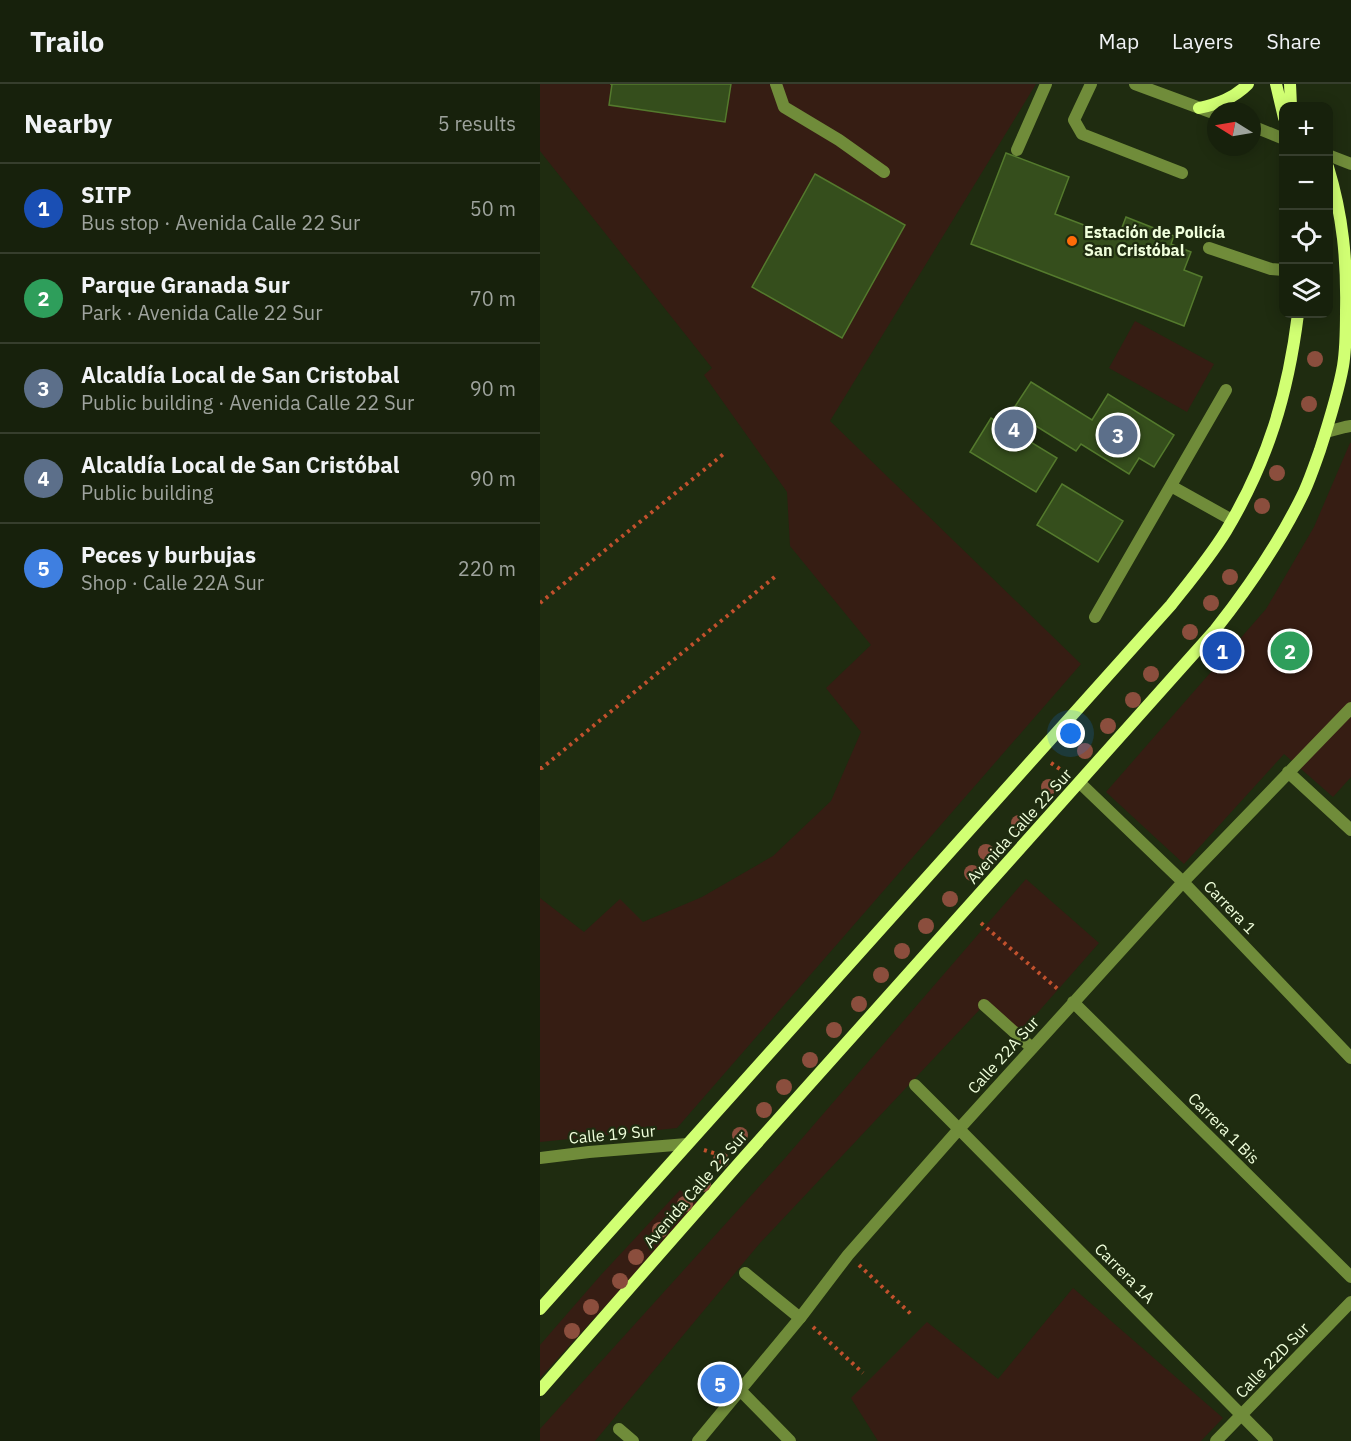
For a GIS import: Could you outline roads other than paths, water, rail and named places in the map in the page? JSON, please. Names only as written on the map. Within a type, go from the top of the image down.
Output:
[{"type":"main road","points":[[1199,108],[1230,98],[1248,84]]},
{"type":"main road","points":[[1276,84],[1280,102]]},
{"type":"main road","points":[[1290,84],[1291,102]]},
{"type":"main road","name":"Avenida Calle 22 Sur","points":[[540,1390],[740,1162],[1215,630],[1270,554],[1305,489],[1326,432],[1343,365],[1346,333],[1346,265],[1344,235],[1333,182]]},
{"type":"main road","points":[[1346,265],[1351,251]]},
{"type":"main road","name":"Avenida Calle 22 Sur","points":[[540,1309],[1171,605],[1199,570],[1232,520],[1262,460],[1277,420],[1293,350],[1297,318]]},
{"type":"street","points":[[776,84],[784,107],[839,140],[884,172]]},
{"type":"street","points":[[1017,150],[1046,84]]},
{"type":"street","points":[[1091,84],[1074,120],[1082,134],[1182,173]]},
{"type":"street","points":[[1135,84],[1207,111]]},
{"type":"street","points":[[1261,130],[1279,137]]},
{"type":"street","points":[[1331,156],[1351,164]]},
{"type":"street","points":[[1209,248],[1279,269]]},
{"type":"street","points":[[1343,365],[1351,376]]},
{"type":"street","points":[[1095,617],[1226,390]]},
{"type":"street","points":[[1326,432],[1351,426]]},
{"type":"street","points":[[1171,486],[1232,520]]},
{"type":"street","name":"Calle 22A Sur","points":[[698,1441],[801,1318],[848,1255],[959,1129],[1183,882],[1351,708]]},
{"type":"street","points":[[1288,772],[1351,830]]},
{"type":"street","name":"Carrera 1","points":[[1080,783],[1183,882],[1351,1058]]},
{"type":"street","name":"Carrera 1 Bis","points":[[1073,1002],[1351,1277]]},
{"type":"street","points":[[984,1005],[1032,1048]]},
{"type":"street","name":"Carrera 1A","points":[[915,1085],[1267,1441]]},
{"type":"street","name":"Calle 19 Sur","points":[[540,1158],[687,1144]]},
{"type":"street","points":[[745,1273],[801,1318]]},
{"type":"street","name":"Calle 22D Sur","points":[[1216,1441],[1351,1302]]},
{"type":"street","points":[[740,1390],[790,1441]]},
{"type":"street","points":[[620,1429],[633,1441]]},
{"type":"place","name":"Estación de Policía San Cristóbal","points":[[1072,241]]},
{"type":"place","name":"Alcaldía Local de San Cristóbal","points":[[1014,429]]},
{"type":"place","name":"Alcaldía Local de San Cristobal","points":[[1118,435]]},
{"type":"place","name":"SITP","points":[[1222,651]]},
{"type":"place","name":"Parque Granada Sur","points":[[1290,651]]},
{"type":"place","name":"Peces y burbujas","points":[[720,1384]]}]
